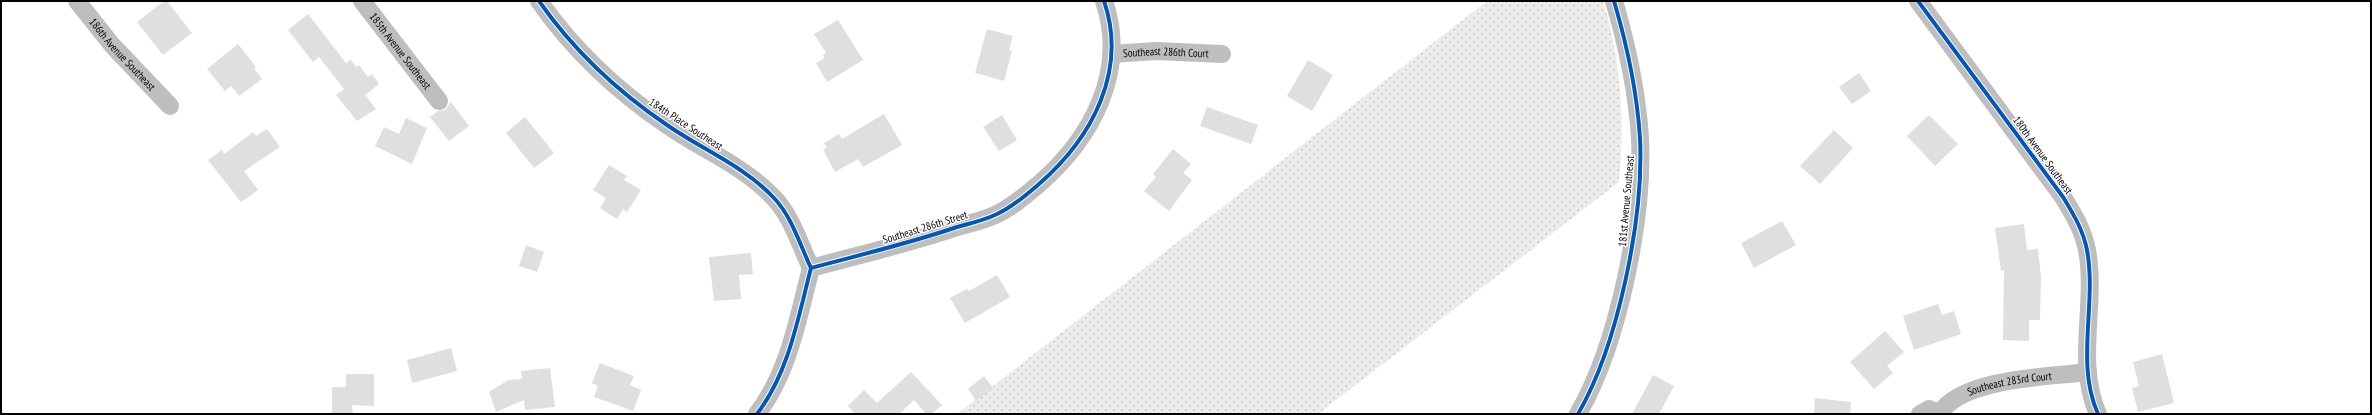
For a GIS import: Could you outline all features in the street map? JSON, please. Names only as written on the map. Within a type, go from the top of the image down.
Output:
[{"type":"street","name":"186th Avenue Southeast","points":[[77,1],[112,45],[170,106]]},
{"type":"street","name":"185th Avenue Southeast","points":[[362,1],[439,102]]},
{"type":"street","name":"184th Place Southeast","points":[[539,1],[561,32],[610,82],[668,125],[751,176],[775,200],[790,222],[811,268]]},
{"type":"street","name":"Southeast 286th Street","points":[[811,268],[926,238],[995,215],[1026,196],[1053,172],[1078,143],[1096,115],[1108,84],[1110,28],[1104,1]]},
{"type":"street","name":"181st Avenue Southeast","points":[[1578,414],[1587,399],[1611,334],[1629,267],[1637,200],[1639,132],[1633,85],[1622,30],[1614,1]]},
{"type":"street","name":"180th Avenue Southeast","points":[[1918,1],[2063,198],[2079,223],[2087,250],[2089,270],[2088,372],[2098,414]]},
{"type":"street","name":"Southeast 286th Court","points":[[1110,54],[1156,51],[1222,54]]},
{"type":"street","points":[[757,414],[766,402],[788,358],[811,268]]},
{"type":"street","name":"Southeast 283rd Court","points":[[1920,414],[1929,409],[1940,413],[1946,403],[1974,389],[1993,384],[2088,372]]},
{"type":"shaded area","points":[[1487,1],[1603,1],[1614,45],[1620,90],[1622,136],[1619,182],[1318,414],[957,414]]},
{"type":"building","points":[[164,1],[167,1],[192,33],[163,55],[137,22]]},
{"type":"building","points":[[308,14],[346,63],[351,60],[356,67],[359,65],[368,77],[372,74],[379,84],[365,95],[376,109],[357,121],[336,95],[344,89],[319,57],[313,62],[288,30]]},
{"type":"building","points":[[838,20],[863,60],[827,82],[816,63],[825,58],[823,55],[826,53],[814,34]]},
{"type":"building","points":[[987,29],[1013,36],[1009,50],[1012,51],[1004,81],[975,73]]},
{"type":"building","points":[[238,44],[256,67],[254,68],[262,79],[239,96],[231,86],[225,91],[207,69]]},
{"type":"building","points":[[1308,60],[1333,75],[1312,111],[1287,96]]},
{"type":"building","points":[[1859,73],[1871,91],[1852,104],[1839,87]]},
{"type":"building","points":[[451,102],[469,126],[449,141],[430,117],[438,111],[445,110]]},
{"type":"building","points":[[1207,107],[1258,125],[1251,144],[1200,126]]},
{"type":"building","points":[[884,114],[902,145],[863,167],[858,159],[835,172],[823,150],[827,148],[824,143],[839,134],[842,139]]},
{"type":"building","points":[[1002,115],[1017,140],[999,151],[983,127]]},
{"type":"building","points":[[1929,115],[1958,144],[1935,166],[1907,136]]},
{"type":"building","points":[[525,117],[554,153],[534,168],[506,133]]},
{"type":"building","points":[[406,118],[427,128],[412,164],[375,146],[384,127],[399,134]]},
{"type":"building","points":[[267,129],[280,147],[244,171],[258,190],[241,202],[208,160],[222,150],[224,154],[253,132],[256,136]]},
{"type":"building","points":[[1834,130],[1853,148],[1820,184],[1800,166]]},
{"type":"building","points":[[1173,149],[1191,164],[1183,173],[1192,180],[1169,211],[1144,191],[1156,177],[1153,174]]},
{"type":"building","points":[[609,165],[627,176],[624,180],[641,190],[627,212],[623,209],[617,219],[600,208],[606,198],[593,190]]},
{"type":"building","points":[[1782,221],[1796,245],[1754,268],[1741,243]]},
{"type":"building","points":[[2024,224],[2027,250],[2038,249],[2041,277],[2040,320],[2029,320],[2029,341],[2003,340],[2004,270],[2001,271],[1995,228]]},
{"type":"building","points":[[526,245],[544,252],[537,272],[519,266]]},
{"type":"building","points":[[751,253],[753,274],[739,275],[741,299],[714,301],[709,257]]},
{"type":"building","points":[[997,275],[1010,297],[965,323],[950,298],[967,289],[969,291]]},
{"type":"building","points":[[1938,304],[1942,315],[1954,311],[1961,334],[1914,350],[1903,316]]},
{"type":"building","points":[[1885,331],[1904,352],[1887,366],[1893,373],[1874,389],[1850,362]]},
{"type":"building","points":[[451,348],[457,371],[412,383],[407,360]]},
{"type":"building","points":[[2162,354],[2174,403],[2138,412],[2132,388],[2139,386],[2133,362]]},
{"type":"building","points":[[600,363],[634,376],[630,385],[641,390],[633,411],[594,397],[598,386],[592,383]]},
{"type":"building","points":[[550,368],[555,407],[525,410],[524,400],[496,412],[489,392],[508,380],[522,379],[521,371]]},
{"type":"building","points":[[911,372],[942,405],[932,414],[926,414],[914,400],[899,414],[855,414],[848,406],[864,390],[877,403]]},
{"type":"building","points":[[346,374],[374,374],[374,406],[352,405],[353,414],[332,414],[332,387],[346,387]]},
{"type":"building","points":[[1653,375],[1674,386],[1659,414],[1632,414]]},
{"type":"building","points":[[984,376],[993,388],[976,401],[968,389]]},
{"type":"building","points":[[1815,398],[1851,402],[1850,414],[1814,414]]},
{"type":"cycle path","points":[[539,1],[567,37],[597,69],[614,84],[667,125],[736,167],[774,198],[791,222],[811,268]]},
{"type":"cycle path","points":[[757,414],[768,398],[785,363],[797,325],[811,268],[919,239],[980,221],[995,215],[1024,197],[1058,166],[1075,146],[1089,124],[1100,102],[1108,78],[1111,53],[1110,27],[1104,1]]},
{"type":"cycle path","points":[[1578,414],[1592,386],[1605,353],[1616,317],[1626,280],[1638,205],[1640,170],[1639,121],[1631,69],[1614,1]]},
{"type":"cycle path","points":[[1918,1],[2063,197],[2081,229],[2087,250],[2089,270],[2090,291],[2087,354],[2088,374],[2091,395],[2098,414]]}]
